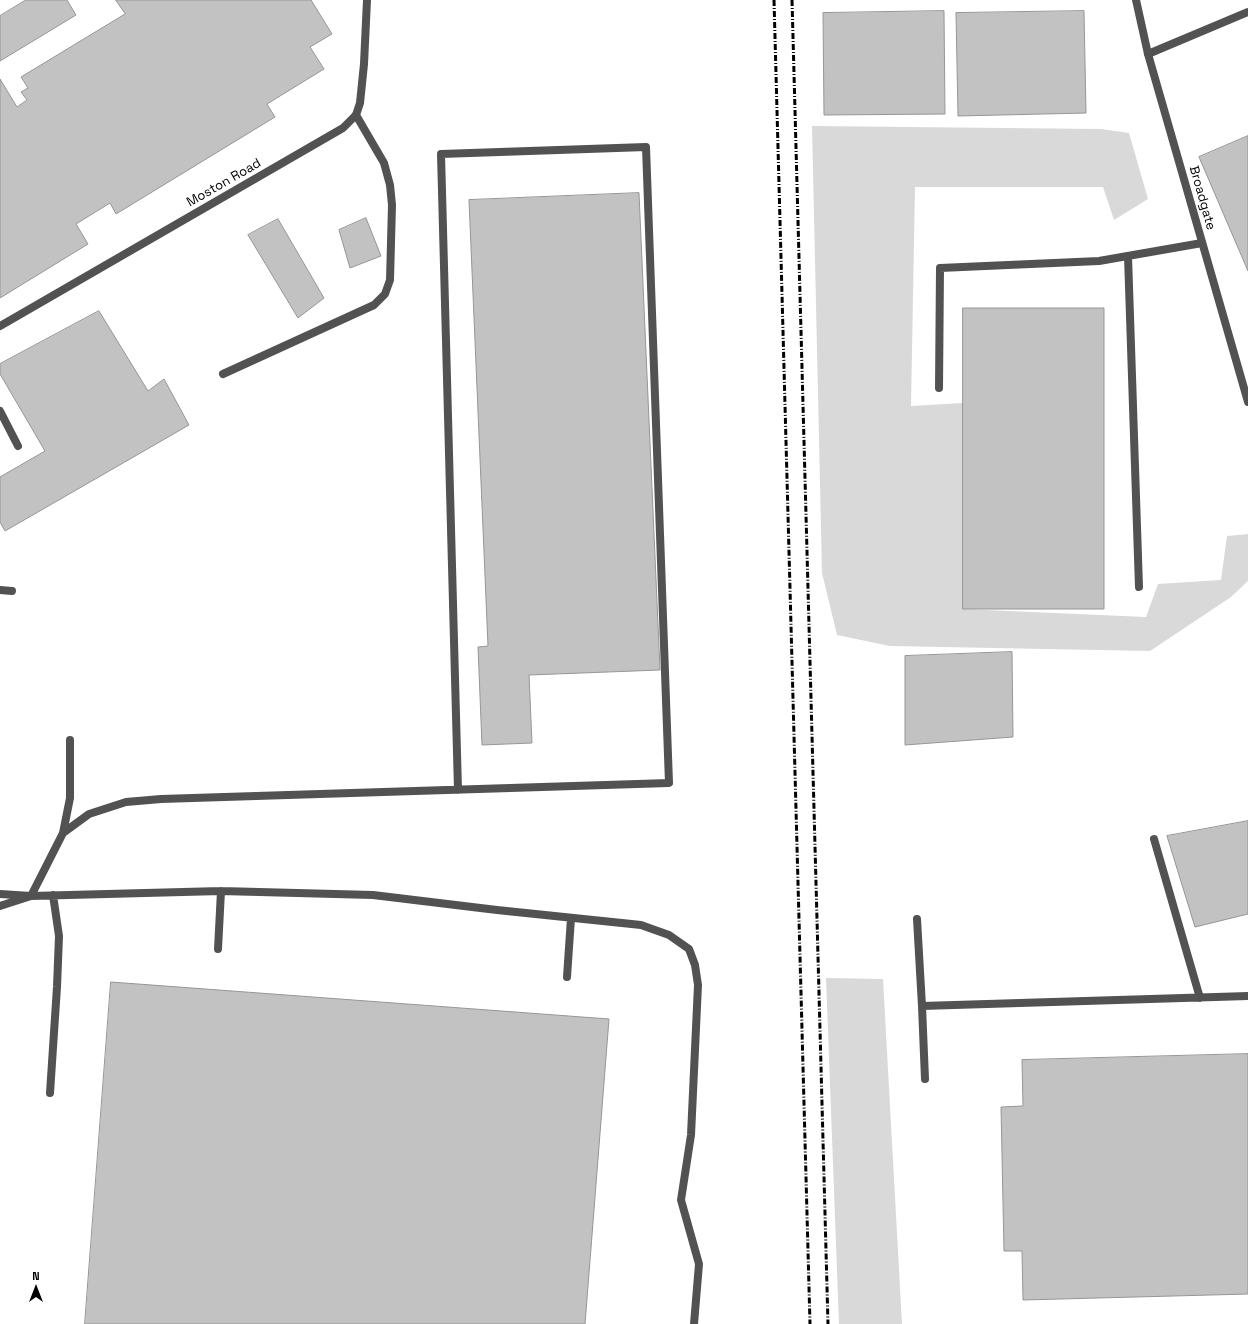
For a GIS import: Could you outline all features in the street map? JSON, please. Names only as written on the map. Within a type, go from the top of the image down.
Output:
[{"type":"street","points":[[223,374],[374,305],[384,294],[390,280],[392,205],[390,185],[384,163],[356,115],[360,103],[362,85],[367,0]]},
{"type":"street","name":"Broadgate","points":[[1136,0],[1148,54],[1248,402]]},
{"type":"street","points":[[1148,54],[1248,12]]},
{"type":"street","name":"Moston Road","points":[[0,326],[343,128],[356,115]]},
{"type":"street","points":[[63,833],[90,814],[126,802],[161,799],[458,790],[669,783],[646,147],[441,154],[458,790]]},
{"type":"street","points":[[939,388],[940,268],[1099,261],[1202,243]]},
{"type":"street","points":[[1128,256],[1139,587]]},
{"type":"street","points":[[0,411],[18,446]]},
{"type":"street","points":[[0,590],[12,591]]},
{"type":"street","points":[[0,906],[31,896],[63,833],[70,798],[70,740]]},
{"type":"street","points":[[1154,839],[1200,998]]},
{"type":"street","points":[[0,894],[31,896],[221,891],[373,895],[641,925],[669,935],[689,950],[695,966],[698,985],[691,1135],[681,1200],[699,1264],[694,1324]]},
{"type":"street","points":[[218,949],[221,891]]},
{"type":"street","points":[[50,1093],[59,936],[53,895]]},
{"type":"street","points":[[567,977],[571,918]]},
{"type":"street","points":[[917,919],[925,1079]]},
{"type":"street","points":[[922,1006],[1248,996]]},
{"type":"shaded area","points":[[812,126],[1101,129],[1129,133],[1148,199],[1114,220],[1103,187],[915,187],[911,406],[963,403],[963,609],[1146,617],[1158,584],[1221,580],[1227,536],[1248,534],[1248,581],[1231,597],[1150,651],[890,646],[837,635],[822,573]]},
{"type":"shaded area","points":[[826,978],[883,979],[902,1324],[839,1324]]},
{"type":"building","points":[[26,0],[67,0],[76,15],[0,61],[0,16]]},
{"type":"building","points":[[116,0],[311,0],[332,34],[310,47],[324,69],[267,104],[275,117],[116,214],[110,203],[76,224],[88,244],[0,298],[0,79],[17,107],[27,100],[21,92],[28,88],[21,77],[125,14]]},
{"type":"building","points":[[944,11],[945,114],[824,115],[823,13]]},
{"type":"building","points":[[1084,11],[1086,113],[958,116],[956,13]]},
{"type":"building","points":[[1248,136],[1248,271],[1199,157]]},
{"type":"building","points":[[639,193],[660,670],[529,675],[532,743],[482,745],[478,647],[488,646],[469,200]]},
{"type":"building","points":[[366,218],[381,256],[350,268],[339,230]]},
{"type":"building","points":[[278,219],[324,298],[298,318],[248,235]]},
{"type":"building","points":[[963,308],[1104,308],[1104,609],[963,609]]},
{"type":"building","points":[[99,311],[148,391],[164,379],[189,425],[5,531],[0,522],[0,477],[45,451],[0,374],[0,364]]},
{"type":"building","points":[[1012,652],[1013,737],[905,745],[905,656]]},
{"type":"building","points":[[1248,821],[1248,914],[1195,927],[1167,836]]},
{"type":"building","points":[[111,982],[609,1019],[585,1324],[85,1324]]},
{"type":"building","points":[[1248,1054],[1248,1294],[1023,1300],[1022,1251],[1004,1251],[1001,1107],[1023,1106],[1022,1060]]},
{"type":"railway","points":[[774,0],[810,1324]]},
{"type":"railway","points":[[792,0],[828,1324]]}]
